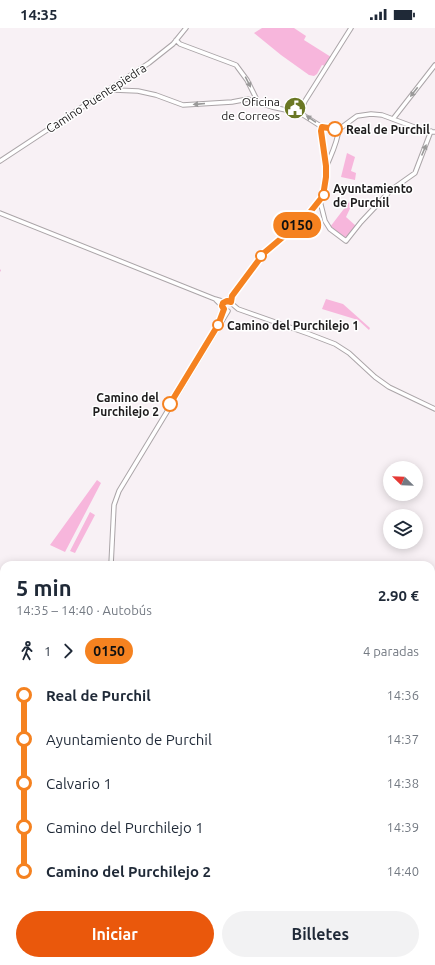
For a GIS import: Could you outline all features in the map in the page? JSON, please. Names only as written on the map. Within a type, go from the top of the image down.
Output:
[{"type":"street","name":"Camino Puentepiedra","points":[[0,161],[162,54],[186,28]]},
{"type":"street","points":[[300,113],[305,100],[351,28]]},
{"type":"street","points":[[176,40],[180,44],[236,65],[247,80],[256,98],[255,102]]},
{"type":"street","points":[[393,119],[435,65]]},
{"type":"street","points":[[112,87],[114,90],[138,90],[183,105],[232,102],[245,99],[300,113],[322,127],[335,129],[357,116],[364,114],[382,115],[415,128],[433,131],[415,173],[391,190],[346,241],[330,229],[325,221],[323,208],[320,201]]},
{"type":"street","points":[[322,127],[321,131],[327,159]]},
{"type":"street","points":[[111,561],[114,505],[118,491],[218,325],[232,296],[264,253],[296,226],[320,201],[324,191],[327,159],[338,134],[339,128]]},
{"type":"street","points":[[0,213],[215,300],[228,302],[238,309],[335,344],[389,387],[435,409]]},
{"type":"street","points":[[215,300],[226,309],[238,309]]},
{"type":"street","points":[[226,309],[228,302]]},
{"type":"shaded area","points":[[262,28],[294,28],[306,36],[304,40],[331,57],[325,66],[322,65],[317,74],[314,76],[309,75],[254,33]]},
{"type":"shaded area","points":[[347,153],[355,157],[351,171],[356,173],[355,180],[341,177]]},
{"type":"shaded area","points":[[353,197],[355,198],[346,217],[356,226],[346,239],[330,227]]},
{"type":"shaded area","points":[[326,299],[343,304],[370,328],[369,330],[358,320],[322,309]]},
{"type":"shaded area","points":[[97,480],[101,483],[65,552],[50,545]]},
{"type":"shaded area","points":[[90,512],[95,515],[75,553],[70,551]]},
{"type":"bus line","name":"0150","points":[[170,404],[218,325],[224,309],[222,306],[223,303],[227,301],[231,302],[232,296],[260,257],[307,216],[323,196],[326,166],[321,131],[322,127],[335,129]]},
{"type":"place","name":"Oficina de Correos","points":[[295,108]]},
{"type":"place","name":"Real de Purchil","points":[[335,129]]},
{"type":"place","name":"Ayuntamiento de Purchil","points":[[324,195]]},
{"type":"place","name":"Camino del Purchilejo 1","points":[[218,325]]},
{"type":"place","name":"Camino del Purchilejo 2","points":[[170,404]]}]
